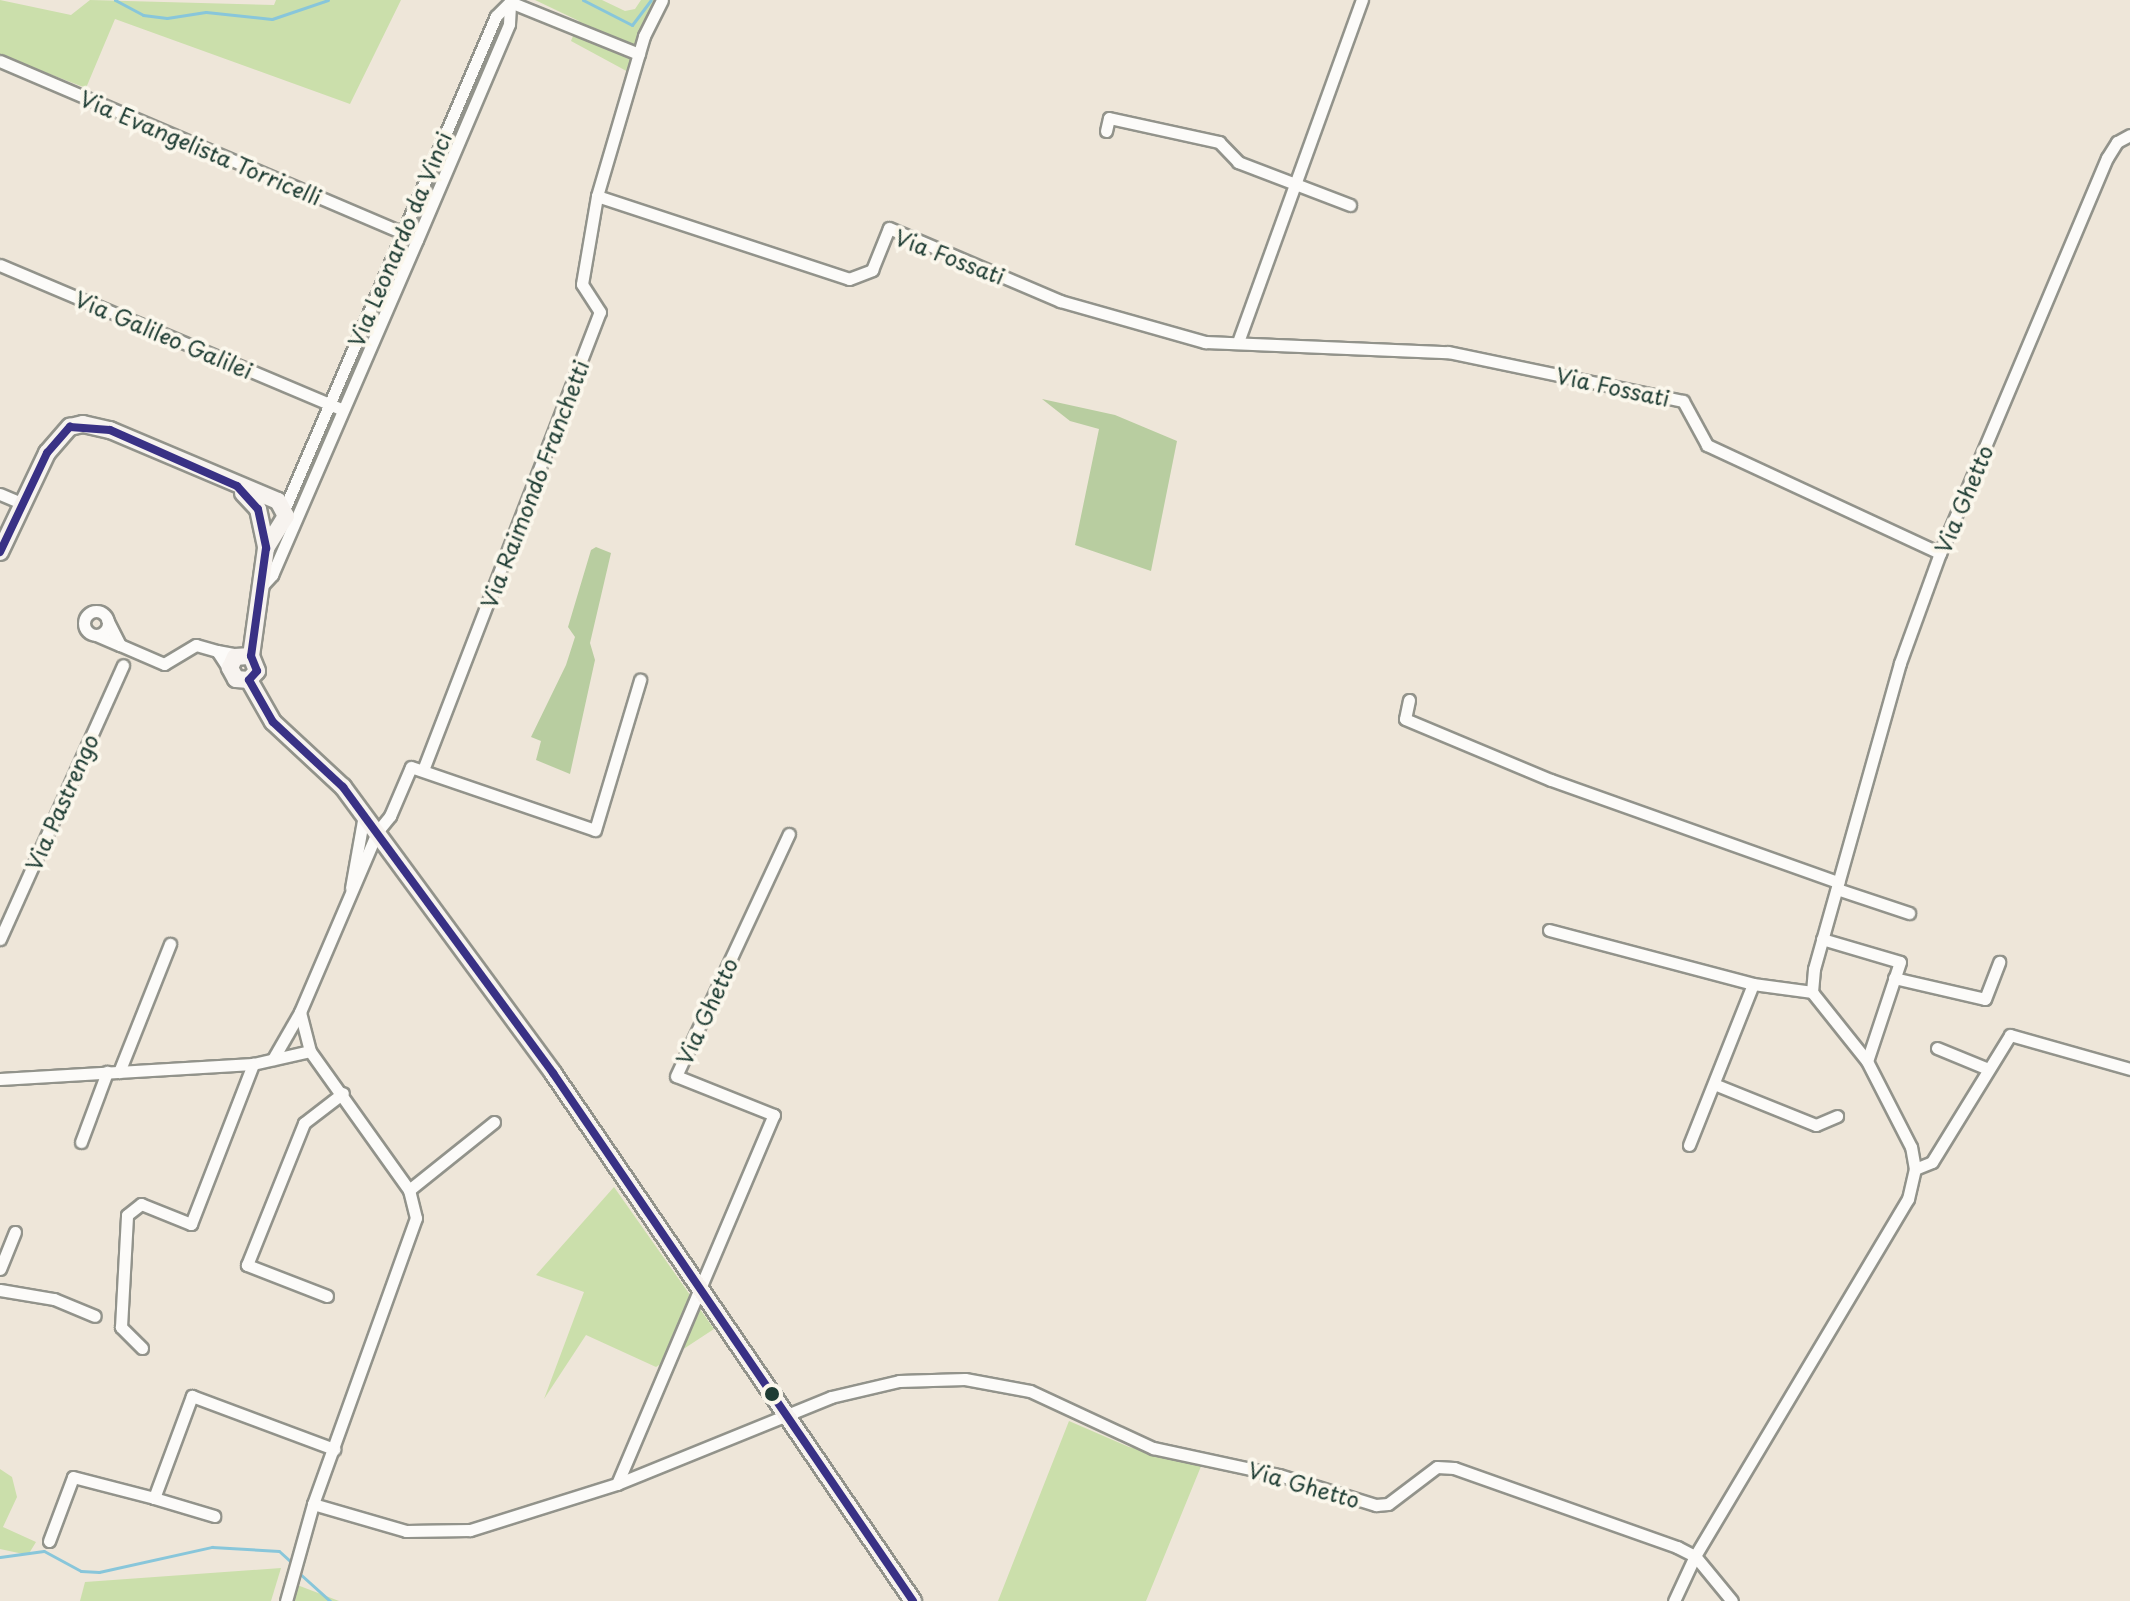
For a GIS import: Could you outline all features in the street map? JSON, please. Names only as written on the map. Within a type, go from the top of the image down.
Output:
[{"type":"main road","points":[[0,552],[47,453],[70,427],[83,424],[110,430],[237,486],[271,511],[245,655],[230,664],[232,674],[249,680],[273,722],[343,787],[377,832],[553,1073],[913,1601]]},
{"type":"main road","points":[[245,655],[258,666],[249,680]]},
{"type":"street","points":[[597,196],[639,54],[662,0]]},
{"type":"street","points":[[1238,342],[1362,0]]},
{"type":"street","points":[[258,589],[272,575],[417,240],[509,24],[510,2],[639,54]]},
{"type":"street","name":"Via Leonardo da Vinci","points":[[271,511],[295,480],[496,16],[510,2]]},
{"type":"street","name":"Via Evangelista Torricelli","points":[[0,61],[417,240]]},
{"type":"street","points":[[1106,131],[1109,118],[1219,142],[1238,162],[1294,187],[1350,205]]},
{"type":"street","name":"Via Ghetto","points":[[1812,992],[1822,939],[1900,663],[1940,553],[2107,158],[2117,142],[2130,135]]},
{"type":"street","name":"Via Fossati","points":[[597,196],[849,279],[872,270],[889,228],[1060,301],[1132,325],[1205,342],[1448,352],[1683,401],[1707,445],[1940,553]]},
{"type":"street","name":"Via Raimondo Franchetti","points":[[377,832],[411,767],[423,770],[600,312],[582,284],[597,196]]},
{"type":"street","name":"Via Galileo Galilei","points":[[0,265],[343,410]]},
{"type":"street","points":[[0,494],[23,504]]},
{"type":"street","points":[[120,645],[107,620],[99,612],[87,615],[85,629],[96,635],[164,664],[196,645],[245,655]]},
{"type":"street","points":[[96,635],[104,631],[107,620]]},
{"type":"street","points":[[217,651],[232,674]]},
{"type":"street","name":"Via Pastrengo","points":[[0,939],[123,665]]},
{"type":"street","points":[[423,770],[595,830],[640,680]]},
{"type":"street","points":[[1409,700],[1405,719],[1551,780],[1909,913]]},
{"type":"street","points":[[351,896],[364,815]]},
{"type":"street","points":[[273,1059],[300,1012],[377,832]]},
{"type":"street","name":"Via Ghetto","points":[[617,1484],[774,1115],[676,1076],[789,834]]},
{"type":"street","points":[[1549,930],[1753,984],[1812,992],[1867,1061],[1911,1147],[1915,1169],[1908,1199],[1695,1556],[1674,1601]]},
{"type":"street","points":[[1822,939],[1900,962],[1867,1061]]},
{"type":"street","points":[[81,1142],[170,944]]},
{"type":"street","points":[[1894,978],[1985,999],[1999,962]]},
{"type":"street","points":[[1689,1145],[1753,984]]},
{"type":"street","points":[[286,1601],[313,1504],[380,1326],[416,1218],[409,1190],[343,1093],[310,1051],[300,1012]]},
{"type":"street","points":[[1915,1169],[1932,1162],[2010,1035],[2130,1069]]},
{"type":"street","points":[[1937,1048],[1988,1069]]},
{"type":"street","points":[[0,1079],[253,1064],[310,1051]]},
{"type":"street","points":[[142,1348],[121,1327],[127,1215],[141,1204],[191,1224],[253,1064]]},
{"type":"street","points":[[1714,1084],[1816,1125],[1837,1116]]},
{"type":"street","points":[[327,1296],[247,1265],[304,1123],[343,1093]]},
{"type":"street","points":[[409,1190],[494,1122]]},
{"type":"street","points":[[0,1269],[15,1232]]},
{"type":"street","points":[[0,1290],[54,1299],[95,1316]]},
{"type":"street","name":"Via Ghetto","points":[[313,1504],[406,1531],[438,1534],[470,1530],[617,1484],[831,1397],[899,1381],[965,1379],[1030,1391],[1153,1448],[1279,1475],[1376,1505],[1388,1504],[1437,1467],[1454,1468],[1695,1556]]},
{"type":"street","points":[[154,1498],[192,1396],[334,1449]]},
{"type":"street","points":[[49,1541],[73,1477],[214,1516]]},
{"type":"street","points":[[1695,1556],[1732,1601]]},
{"type":"green space","points":[[0,0],[71,15],[90,0],[274,5],[276,0],[401,0],[350,104],[115,19],[86,88],[0,55]]},
{"type":"green space","points":[[535,0],[602,0],[625,11],[635,9],[641,0],[661,0],[632,74],[571,41],[579,21]]},
{"type":"green space","points":[[1042,399],[1115,415],[1177,441],[1151,571],[1075,545],[1099,429],[1070,421]]},
{"type":"green space","points":[[596,547],[611,553],[590,643],[595,660],[570,774],[536,760],[541,741],[531,737],[566,665],[575,637],[568,627],[591,550]]},
{"type":"green space","points":[[614,1187],[714,1329],[656,1367],[586,1335],[544,1399],[584,1292],[536,1275]]},
{"type":"green space","points":[[1069,1421],[1129,1447],[1204,1459],[1146,1601],[998,1601]]},
{"type":"green space","points":[[0,1469],[12,1477],[17,1497],[3,1527],[36,1542],[28,1555],[0,1549]]},
{"type":"green space","points":[[281,1568],[271,1601],[80,1601],[85,1582]]},
{"type":"green space","points":[[292,1583],[339,1601],[287,1601]]},
{"type":"waterway","points":[[115,0],[143,15],[167,18],[206,12],[272,19],[328,0]]},
{"type":"waterway","points":[[583,0],[632,25],[651,0]]},
{"type":"waterway","points":[[0,1557],[44,1551],[81,1571],[99,1572],[212,1547],[279,1551],[290,1561]]},
{"type":"waterway","points":[[299,1573],[330,1601]]},
{"type":"transit line","points":[[0,552],[47,453],[70,427],[110,430],[237,486],[258,509],[266,548],[251,656],[257,671],[249,680]]},
{"type":"transit line","points":[[249,680],[273,722],[343,787],[553,1073],[913,1601]]}]
